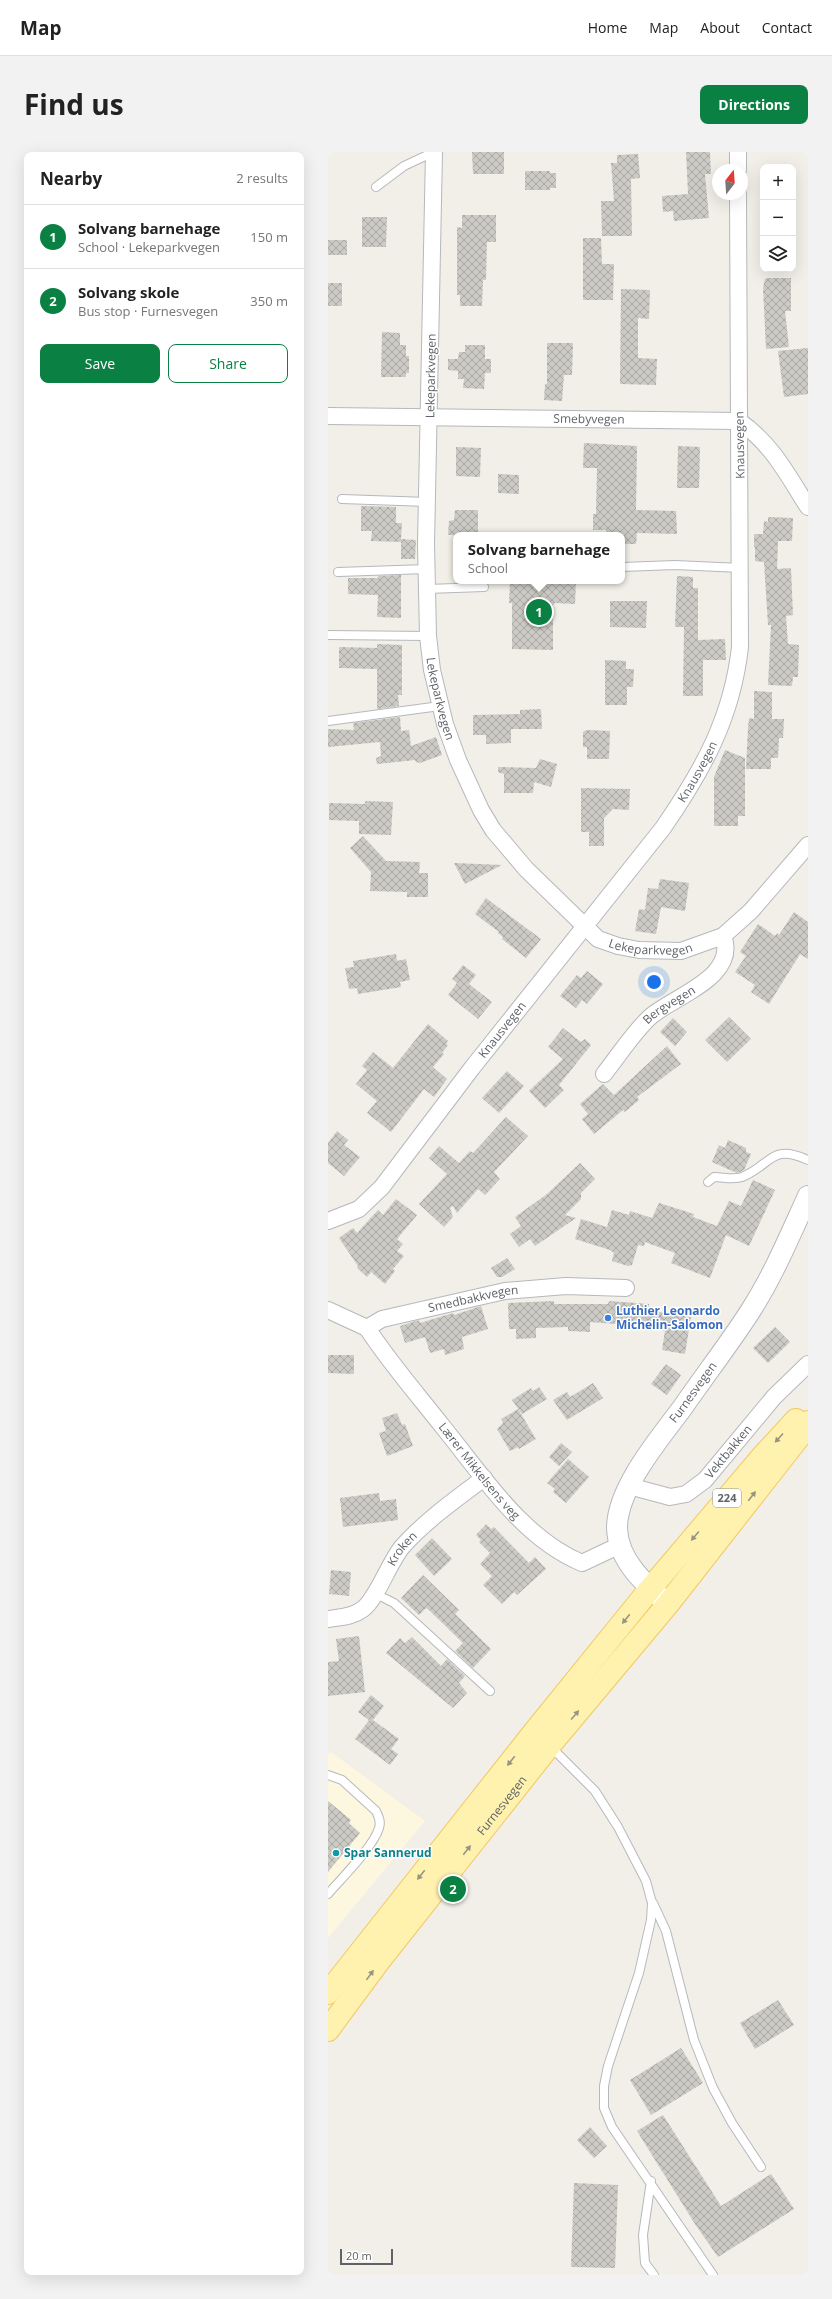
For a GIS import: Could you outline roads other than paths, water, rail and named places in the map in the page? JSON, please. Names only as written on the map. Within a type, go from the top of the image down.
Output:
[{"type":"main road","name":"Furnesvegen","points":[[328,2030],[650,1589],[761,1458],[793,1423],[808,1412]]},
{"type":"main road","name":"224","points":[[668,1604],[802,1433],[808,1422]]},
{"type":"main road","name":"Furnesvegen","points":[[328,1992],[542,1738],[668,1604]]},
{"type":"street","name":"Lekeparkvegen","points":[[434,152],[427,569],[428,636],[432,670],[440,706],[458,760],[493,830],[526,869],[586,925],[598,939],[618,946],[655,951],[681,951],[723,936],[751,911],[808,845]]},
{"type":"street","points":[[738,152],[738,164]]},
{"type":"street","name":"Knausvegen","points":[[328,1221],[359,1209],[377,1192],[663,828],[689,790],[717,739],[734,689],[738,670],[740,648],[741,568],[738,200]]},
{"type":"street","name":"Smebyvegen","points":[[328,416],[739,421]]},
{"type":"street","points":[[739,421],[757,434],[774,454],[808,507]]},
{"type":"street","name":"Bergvegen","points":[[604,1074],[651,1017],[703,984],[715,972],[726,952],[723,936]]},
{"type":"street","name":"Furnesvegen","points":[[668,1604],[650,1589],[634,1572],[620,1545],[617,1528],[629,1486],[656,1444],[751,1310],[774,1270],[808,1196]]},
{"type":"street","name":"Smedbakkvegen","points":[[367,1328],[382,1318],[505,1290],[566,1286],[626,1288]]},
{"type":"street","points":[[328,1310],[367,1328]]},
{"type":"street","name":"Lærer Mikkelsens veg","points":[[367,1328],[389,1360],[484,1478],[520,1519],[564,1556],[582,1563],[620,1545]]},
{"type":"street","name":"Vektbakken","points":[[629,1486],[670,1497],[686,1494],[705,1480],[774,1397],[808,1364]]},
{"type":"street","name":"Kroken","points":[[328,1619],[351,1616],[364,1608],[402,1547],[419,1531],[484,1478]]},
{"type":"street","points":[[328,1992],[347,2006]]},
{"type":"lane","points":[[376,187],[404,166],[434,152]]},
{"type":"lane","points":[[342,499],[428,502]]},
{"type":"lane","points":[[625,567],[676,565],[741,568]]},
{"type":"lane","points":[[338,572],[427,569]]},
{"type":"lane","points":[[427,588],[484,587]]},
{"type":"lane","points":[[328,635],[428,636]]},
{"type":"lane","points":[[328,721],[440,706]]},
{"type":"lane","points":[[708,1182],[714,1177],[741,1177],[782,1153],[790,1153],[808,1160]]},
{"type":"lane","points":[[374,1593],[394,1603],[490,1691]]},
{"type":"lane","points":[[542,1738],[594,1792],[618,1827],[644,1875],[652,1903],[666,1931],[694,2040],[713,2088],[732,2123],[762,2167]]},
{"type":"lane","points":[[328,1775],[342,1780],[376,1811],[380,1818],[375,1839],[328,1894]]},
{"type":"lane","points":[[652,1903],[651,1920],[639,1973],[608,2066],[604,2086],[604,2108],[612,2127],[650,2180],[713,2275]]},
{"type":"lane","points":[[650,2180],[643,2235],[645,2263],[654,2275]]},
{"type":"place","name":"Solvang barnehage","points":[[539,612]]},
{"type":"place","name":"Luthier Leonardo Michelin-Salomon","points":[[608,1318]]},
{"type":"place","name":"Spar Sannerud","points":[[336,1853]]},
{"type":"place","name":"Solvang skole","points":[[453,1889]]}]
